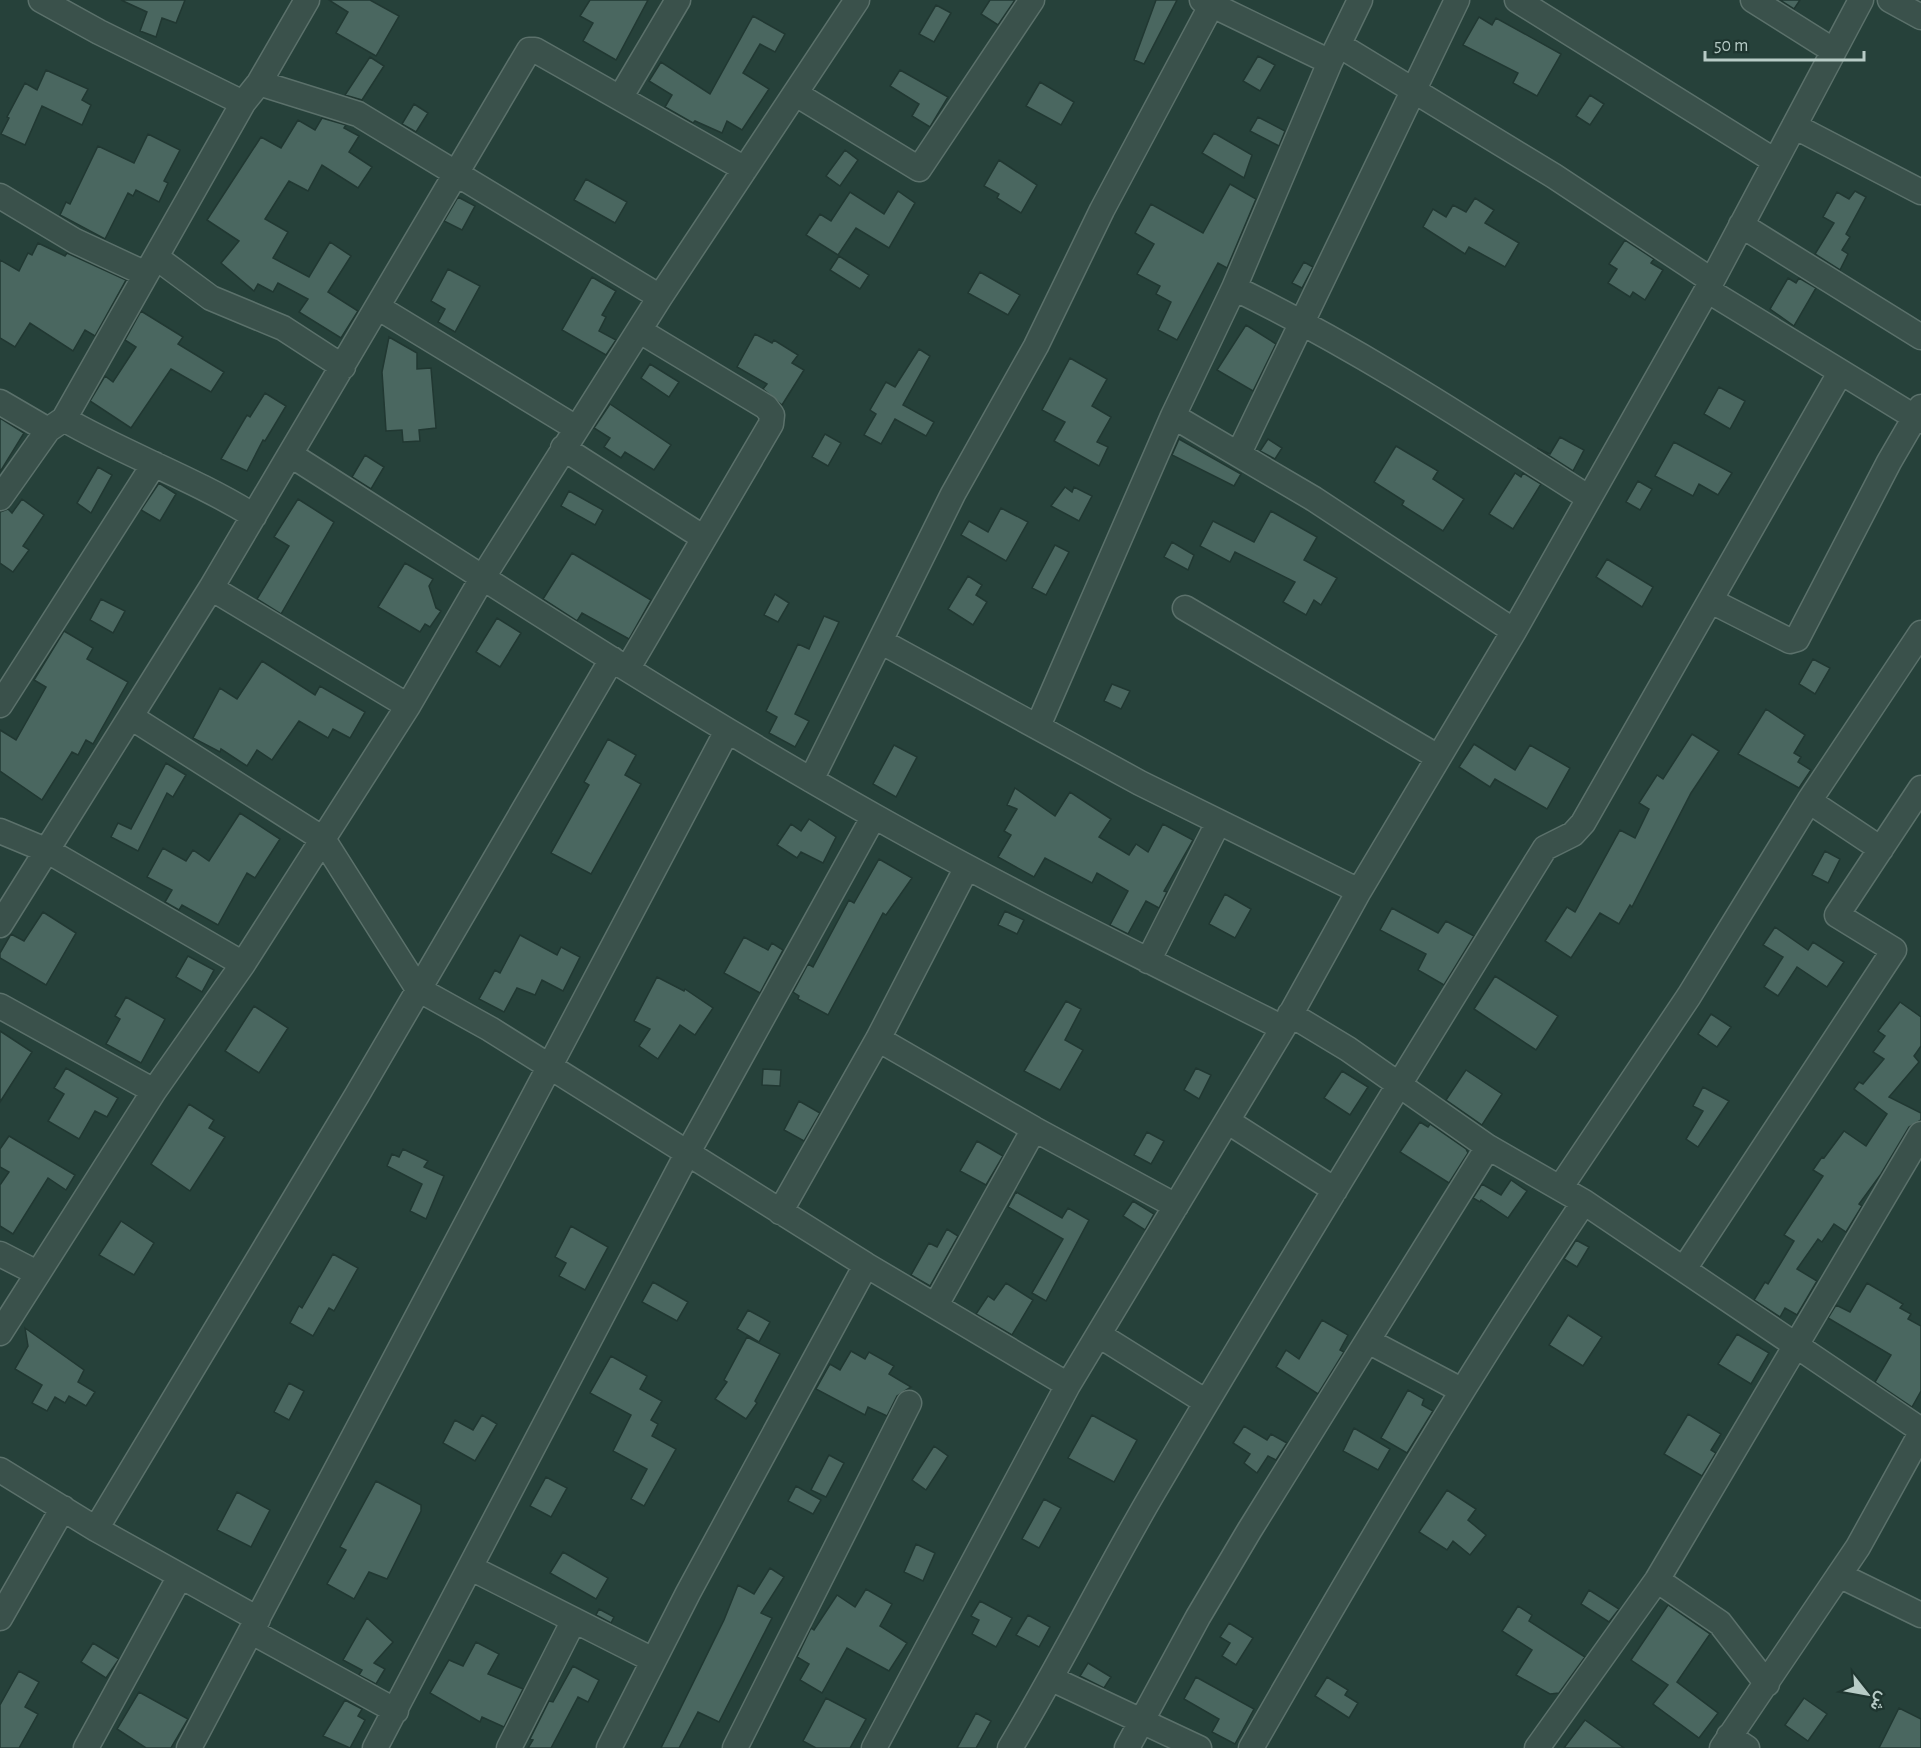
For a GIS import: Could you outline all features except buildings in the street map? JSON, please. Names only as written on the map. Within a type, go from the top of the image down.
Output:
[{"type":"street","points":[[41,0],[99,32],[243,103]]},
{"type":"street","points":[[0,498],[56,424],[152,266],[243,103],[259,83],[307,0]]},
{"type":"street","points":[[620,98],[678,0]]},
{"type":"street","points":[[0,1333],[154,1091],[243,964],[408,706],[483,577],[569,438],[857,0]]},
{"type":"street","points":[[796,94],[919,169],[1032,0]]},
{"type":"street","points":[[1038,726],[1173,416],[1234,288],[1360,0]]},
{"type":"street","points":[[1239,453],[1457,0]]},
{"type":"street","points":[[1517,0],[1775,161]]},
{"type":"street","points":[[1753,0],[1834,51]]},
{"type":"street","points":[[874,1748],[1068,1385],[1287,1021],[1359,891],[1514,631],[1742,225],[1861,0]]},
{"type":"street","points":[[1890,0],[1921,17]]},
{"type":"street","points":[[811,780],[953,494],[1035,346],[1207,2],[1335,53],[1415,91],[1554,176],[1709,285],[1840,373],[1919,415],[1797,639],[1791,640],[1711,601]]},
{"type":"street","points":[[0,925],[211,588],[379,308],[529,50],[535,50],[745,170]]},
{"type":"street","points":[[259,83],[358,114],[660,297]]},
{"type":"street","points":[[1794,126],[1921,192]]},
{"type":"street","points":[[0,196],[75,241],[152,266],[211,298],[283,328],[343,367]]},
{"type":"street","points":[[1742,225],[1921,337]]},
{"type":"street","points":[[1234,288],[1302,321],[1464,418],[1589,498]]},
{"type":"street","points":[[379,308],[569,438],[704,538]]},
{"type":"street","points":[[96,1528],[418,989],[620,664],[704,538],[771,424],[772,415],[766,407],[640,331]]},
{"type":"street","points":[[1010,1748],[1052,1679],[1118,1553],[1206,1402],[1545,848],[1573,834],[1583,823],[1840,373]]},
{"type":"street","points":[[0,402],[99,439],[212,490],[254,516]]},
{"type":"street","points":[[1173,416],[1314,499],[1514,631]]},
{"type":"street","points":[[291,455],[727,731],[874,816],[1148,961],[1287,1021],[1400,1086],[1488,1147],[1584,1202],[1797,1344],[1921,1432],[1858,1547],[1767,1684],[1733,1744]]},
{"type":"street","points":[[0,705],[154,464]]},
{"type":"street","points":[[211,588],[408,706]]},
{"type":"street","points":[[1185,608],[1438,757]]},
{"type":"street","points":[[1560,1188],[1689,996],[1809,801],[1921,633]]},
{"type":"street","points":[[880,641],[1218,823],[1359,891]]},
{"type":"street","points":[[131,717],[323,839],[418,989],[549,1066],[866,1265],[1068,1385]]},
{"type":"street","points":[[189,1748],[727,731]]},
{"type":"street","points":[[1684,1269],[1894,950],[1837,915],[1921,788]]},
{"type":"street","points":[[1809,801],[1881,849]]},
{"type":"street","points":[[375,1748],[687,1154],[874,816]]},
{"type":"street","points":[[1148,961],[1218,823]]},
{"type":"street","points":[[0,831],[48,851],[243,964]]},
{"type":"street","points":[[780,1212],[878,1039],[918,956],[967,867]]},
{"type":"street","points":[[0,1006],[154,1091]]},
{"type":"street","points":[[878,1039],[1034,1129],[1176,1206]]},
{"type":"street","points":[[1227,1121],[1335,1190]]},
{"type":"street","points":[[936,1305],[1034,1129]]},
{"type":"street","points":[[1537,1748],[1657,1580],[1921,1134]]},
{"type":"street","points":[[1127,1748],[1197,1617],[1488,1147]]},
{"type":"street","points":[[1251,1748],[1366,1548],[1461,1390],[1584,1202]]},
{"type":"street","points":[[0,1254],[37,1273]]},
{"type":"street","points":[[609,1748],[653,1660],[866,1265]]},
{"type":"street","points":[[1099,1335],[1206,1402]]},
{"type":"street","points":[[1368,1341],[1461,1390]]},
{"type":"street","points":[[735,1748],[909,1403]]},
{"type":"street","points":[[0,1470],[180,1576],[255,1626],[396,1711]]},
{"type":"street","points":[[0,1618],[63,1508]]},
{"type":"street","points":[[471,1568],[653,1660]]},
{"type":"street","points":[[1839,1575],[1921,1615]]},
{"type":"street","points":[[86,1748],[180,1576]]},
{"type":"street","points":[[1657,1580],[1720,1623],[1767,1684]]},
{"type":"street","points":[[509,1748],[574,1620]]},
{"type":"street","points":[[1052,1679],[1199,1748]]}]
